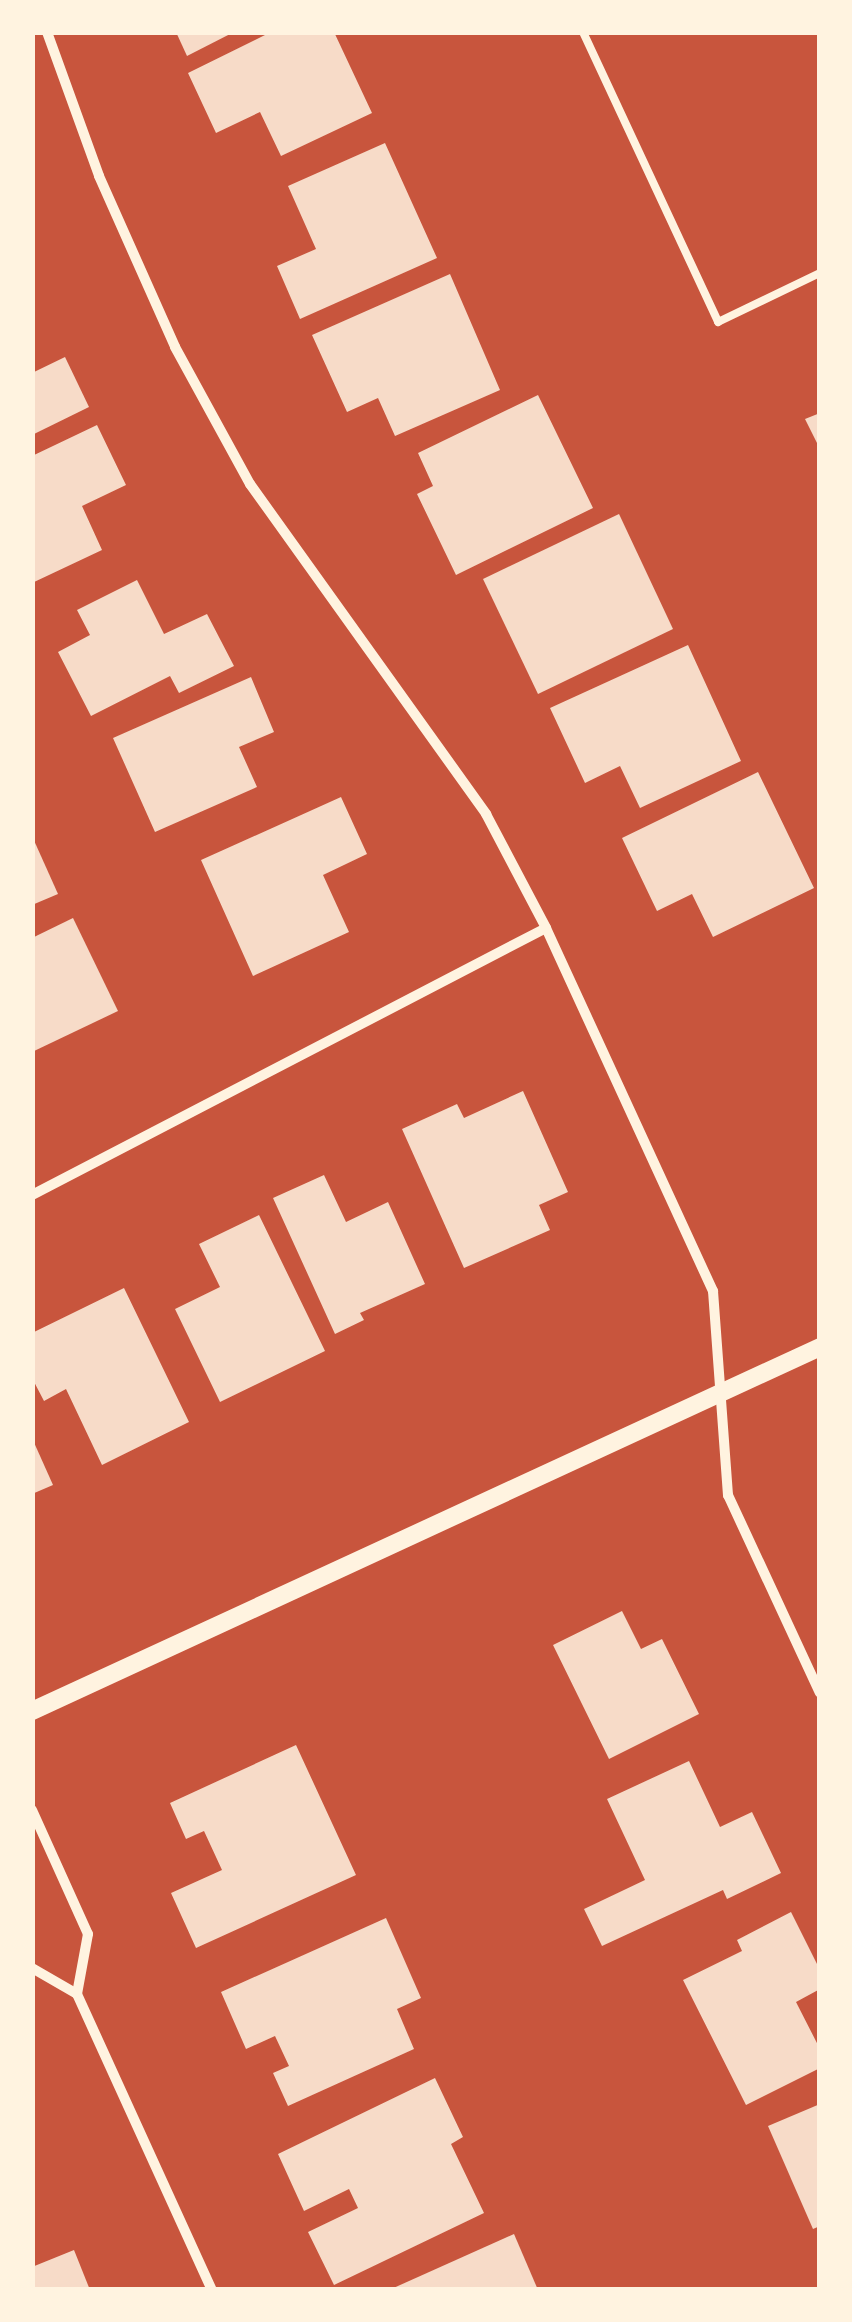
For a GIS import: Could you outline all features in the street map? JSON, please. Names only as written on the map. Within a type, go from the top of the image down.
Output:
[{"type":"street","points":[[47,32],[99,176],[175,348],[250,484],[486,814],[546,928],[713,1291],[728,1496],[820,1693]]},
{"type":"street","points":[[32,1194],[546,928]]},
{"type":"street","points":[[32,1711],[820,1347]]},
{"type":"street","points":[[32,1810],[88,1934],[77,1994],[212,2290]]},
{"type":"street","points":[[32,1968],[77,1994]]},
{"type":"lane","points":[[583,32],[718,322],[820,273]]},
{"type":"building","points":[[176,32],[234,32],[187,56]]},
{"type":"building","points":[[271,32],[334,32],[372,113],[281,156],[260,112],[216,133],[188,73]]},
{"type":"building","points":[[385,143],[437,258],[300,319],[277,266],[316,249],[288,186]]},
{"type":"building","points":[[450,274],[500,390],[395,436],[378,398],[347,412],[312,335]]},
{"type":"building","points":[[65,357],[89,407],[32,435],[32,373]]},
{"type":"building","points":[[538,395],[593,508],[456,575],[417,494],[433,486],[418,453]]},
{"type":"building","points":[[820,413],[820,449],[805,419]]},
{"type":"building","points":[[97,425],[126,485],[82,506],[102,550],[32,583],[32,456]]},
{"type":"building","points":[[619,514],[673,629],[538,694],[483,579]]},
{"type":"building","points":[[137,580],[164,634],[207,614],[234,666],[179,693],[170,676],[91,716],[58,652],[90,635],[77,610]]},
{"type":"building","points":[[688,645],[741,761],[640,808],[620,766],[585,783],[550,708]]},
{"type":"building","points":[[251,677],[274,732],[239,747],[257,787],[155,832],[113,738]]},
{"type":"building","points":[[758,772],[814,888],[713,937],[692,894],[657,911],[622,838]]},
{"type":"building","points":[[341,797],[367,854],[323,875],[349,932],[253,976],[201,860]]},
{"type":"building","points":[[32,836],[58,894],[32,905]]},
{"type":"building","points":[[73,918],[118,1011],[32,1052],[32,938]]},
{"type":"building","points":[[523,1091],[568,1192],[539,1205],[550,1230],[464,1268],[402,1129],[457,1104],[464,1118]]},
{"type":"building","points":[[324,1175],[346,1222],[388,1202],[425,1284],[360,1313],[364,1320],[335,1334],[273,1198]]},
{"type":"building","points":[[259,1215],[325,1351],[220,1402],[175,1309],[220,1287],[199,1244]]},
{"type":"building","points":[[124,1288],[189,1422],[102,1465],[66,1389],[44,1401],[32,1378],[32,1333]]},
{"type":"building","points":[[32,1438],[53,1485],[32,1494]]},
{"type":"building","points":[[622,1611],[641,1649],[662,1639],[699,1714],[609,1759],[553,1645]]},
{"type":"building","points":[[296,1745],[356,1875],[196,1948],[171,1893],[222,1870],[204,1831],[186,1839],[170,1803]]},
{"type":"building","points":[[689,1761],[720,1827],[752,1812],[781,1873],[727,1899],[723,1890],[602,1946],[584,1909],[645,1880],[607,1799]]},
{"type":"building","points":[[791,1912],[820,1970],[820,1989],[796,2002],[820,2049],[820,2068],[746,2105],[683,1980],[742,1951],[737,1940]]},
{"type":"building","points":[[386,1918],[421,1998],[397,2009],[414,2049],[288,2106],[273,2073],[289,2066],[275,2036],[246,2049],[221,1992]]},
{"type":"building","points":[[435,2078],[463,2137],[451,2144],[484,2213],[334,2285],[308,2232],[358,2208],[349,2189],[304,2211],[278,2154]]},
{"type":"building","points":[[820,2104],[820,2226],[813,2229],[768,2126]]},
{"type":"building","points":[[514,2234],[538,2290],[389,2290]]},
{"type":"building","points":[[74,2250],[90,2290],[32,2290],[32,2267]]}]
